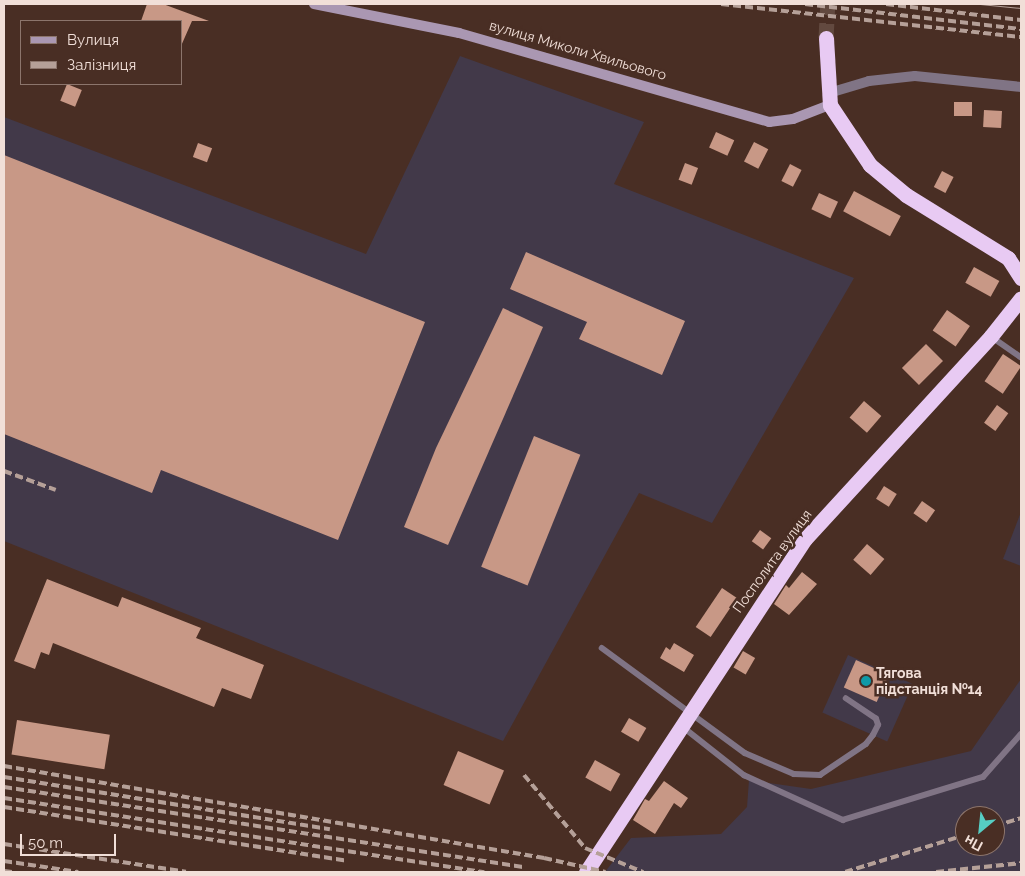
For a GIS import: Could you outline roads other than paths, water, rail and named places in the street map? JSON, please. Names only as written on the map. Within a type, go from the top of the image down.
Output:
[{"type":"highway","points":[[826,38],[829,99],[870,165],[906,195],[1008,258],[1021,278]]},
{"type":"highway","name":"Посполита вулиця","points":[[586,872],[805,539],[990,336],[1021,298]]},
{"type":"street","name":"вулиця Миколи Хвильового","points":[[314,4],[459,33],[769,122],[793,119],[829,99],[869,81],[916,76],[1021,86]]},
{"type":"lane","points":[[990,336],[1021,357]]},
{"type":"lane","points":[[602,648],[746,753],[794,774],[820,775],[866,744],[878,725],[876,719],[846,700]]},
{"type":"lane","points":[[681,726],[744,775],[843,820],[983,777],[1021,734]]},
{"type":"tunnel","points":[[826,38],[828,4]]},
{"type":"tram line","points":[[980,4],[1021,8]]},
{"type":"railway","points":[[721,4],[1021,37]]},
{"type":"railway","points":[[805,4],[1021,29]]},
{"type":"railway","points":[[886,4],[1021,20]]},
{"type":"railway","points":[[4,471],[56,490]]},
{"type":"railway","points":[[4,766],[544,858],[605,872]]},
{"type":"railway","points":[[524,775],[585,848],[643,872]]},
{"type":"railway","points":[[4,777],[330,829]]},
{"type":"railway","points":[[4,787],[523,867]]},
{"type":"railway","points":[[4,798],[484,872]]},
{"type":"railway","points":[[4,807],[347,861]]},
{"type":"railway","points":[[1005,823],[1021,818]]},
{"type":"railway","points":[[845,872],[955,838]]},
{"type":"railway","points":[[4,844],[186,872]]},
{"type":"railway","points":[[4,861],[78,872]]},
{"type":"railway","points":[[936,872],[1021,863]]},
{"type":"railway","points":[[4,871],[12,872]]},
{"type":"place","name":"Тягова пiдстанцiя №14","points":[[866,681]]}]
